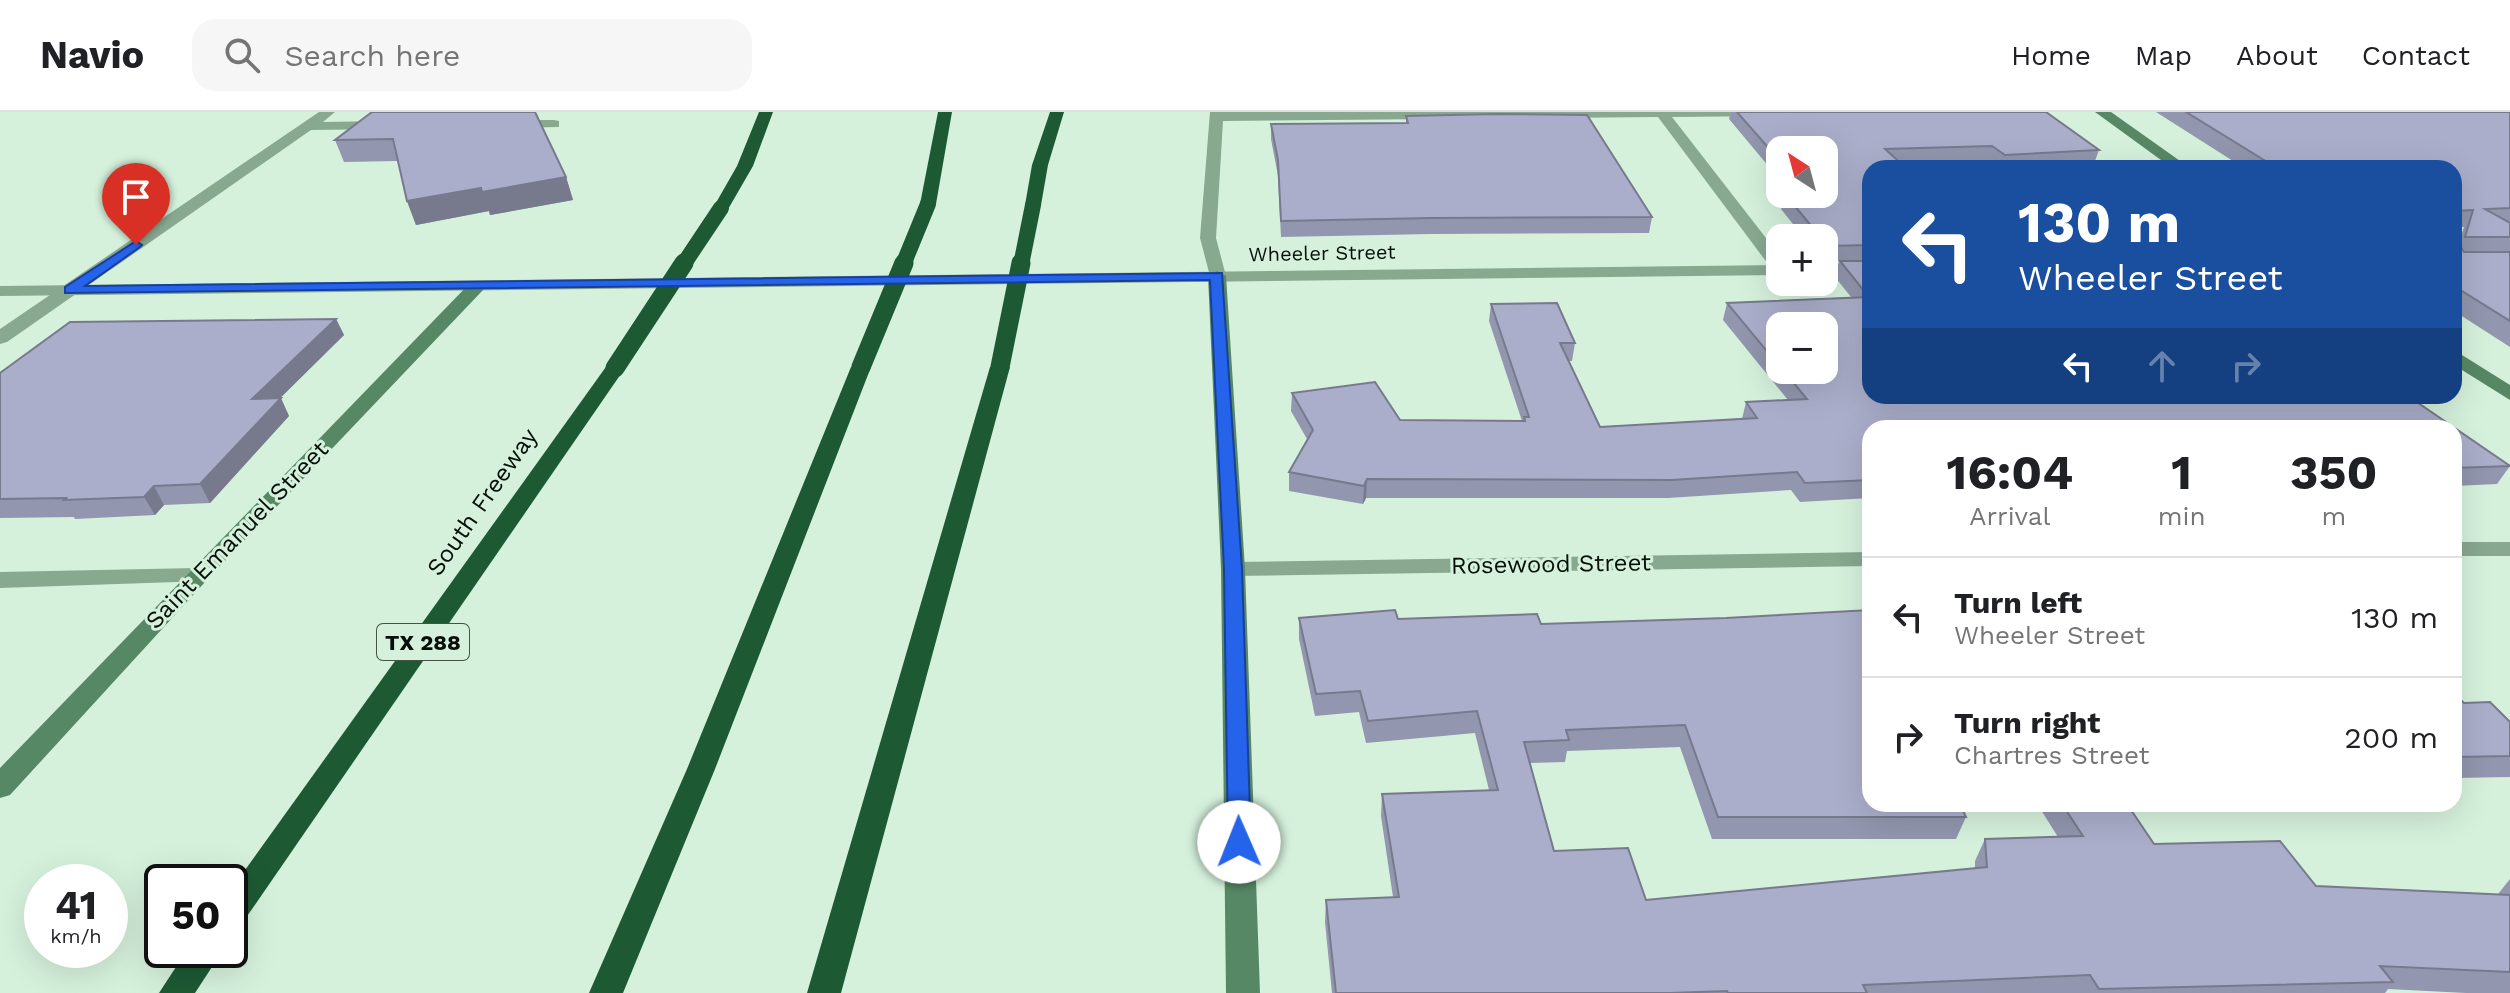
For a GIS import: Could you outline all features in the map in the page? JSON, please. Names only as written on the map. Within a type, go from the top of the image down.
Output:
[{"type":"highway","name":"South Freeway","points":[[248,890],[615,368],[721,208],[745,166],[766,112]]},
{"type":"highway","points":[[606,993],[701,769],[928,204],[945,112]]},
{"type":"highway","points":[[1040,165],[1041,112]]},
{"type":"highway","points":[[824,993],[1000,367],[1040,165],[1057,112]]},
{"type":"highway","points":[[176,993],[193,968]]},
{"type":"main road","points":[[2102,112],[2171,160]]},
{"type":"main road","points":[[1217,276],[1233,569],[1243,993]]},
{"type":"main road","name":"Saint Emanuel Street","points":[[0,787],[197,576],[477,286]]},
{"type":"main road","points":[[2462,361],[2510,394]]},
{"type":"street","points":[[0,338],[328,112]]},
{"type":"street","points":[[1661,112],[1766,251]]},
{"type":"street","points":[[1217,276],[1208,238],[1217,114],[1778,112]]},
{"type":"street","points":[[492,125],[554,124]]},
{"type":"street","points":[[308,126],[400,125]]},
{"type":"street","name":"Wheeler Street","points":[[0,291],[1766,269]]},
{"type":"street","points":[[1838,269],[1862,269]]},
{"type":"street","points":[[2462,549],[2510,549]]},
{"type":"street","name":"Rosewood Street","points":[[1233,569],[1862,559]]},
{"type":"street","points":[[0,580],[197,576]]},
{"type":"building","points":[[372,112],[535,112],[566,177],[407,201],[393,139],[335,140]]},
{"type":"building","points":[[1737,112],[2046,112],[2099,150],[2005,155],[1992,146],[1885,149],[1897,160],[1862,160],[1862,245],[1838,246],[1838,224],[1810,224],[1796,208],[1838,208],[1838,136],[1766,136],[1766,145]]},
{"type":"building","points":[[2186,112],[2510,112],[2510,208],[2485,209],[2510,223],[2510,237],[2465,237],[2473,210],[2462,211],[2462,160],[2264,160]]},
{"type":"building","points":[[1587,115],[1652,217],[1281,221],[1278,160],[1271,124],[1408,123],[1406,116]]},
{"type":"building","points":[[2462,249],[2464,252],[2510,252],[2510,321],[2462,291]]},
{"type":"building","points":[[1840,261],[1862,261],[1862,288]]},
{"type":"building","points":[[1862,297],[1862,404],[2420,404],[2443,420],[1862,420],[1862,480],[1805,483],[1797,472],[1672,480],[1367,479],[1364,486],[1289,472],[1313,430],[1292,393],[1375,382],[1400,420],[1525,421],[1524,417],[1529,417],[1491,304],[1557,303],[1575,343],[1560,343],[1600,427],[1757,418],[1746,402],[1807,399],[1795,384],[1838,384],[1838,312],[1766,312],[1766,350],[1727,303]]},
{"type":"building","points":[[336,319],[252,399],[281,398],[200,484],[154,486],[144,497],[0,499],[0,373],[70,322]]},
{"type":"building","points":[[2462,433],[2510,466],[2462,468]]},
{"type":"building","points":[[1395,610],[1398,619],[1537,614],[1541,624],[1862,610],[1862,812],[1964,812],[1966,817],[1718,817],[1685,725],[1566,730],[1569,740],[1524,742],[1554,851],[1628,848],[1646,900],[1987,867],[1985,839],[2083,836],[2067,812],[2132,812],[2154,844],[2280,841],[2316,886],[2510,895],[2510,972],[2380,966],[2393,982],[2099,989],[2090,975],[1863,985],[1867,993],[1336,993],[1326,900],[1399,897],[1382,794],[1498,790],[1477,711],[1368,721],[1360,691],[1316,694],[1299,618]]},
{"type":"building","points":[[2462,701],[2490,702],[2510,722],[2510,756],[2462,757]]},
{"type":"route","points":[[136,245],[70,290],[1217,276],[1233,569],[1239,842]]}]
